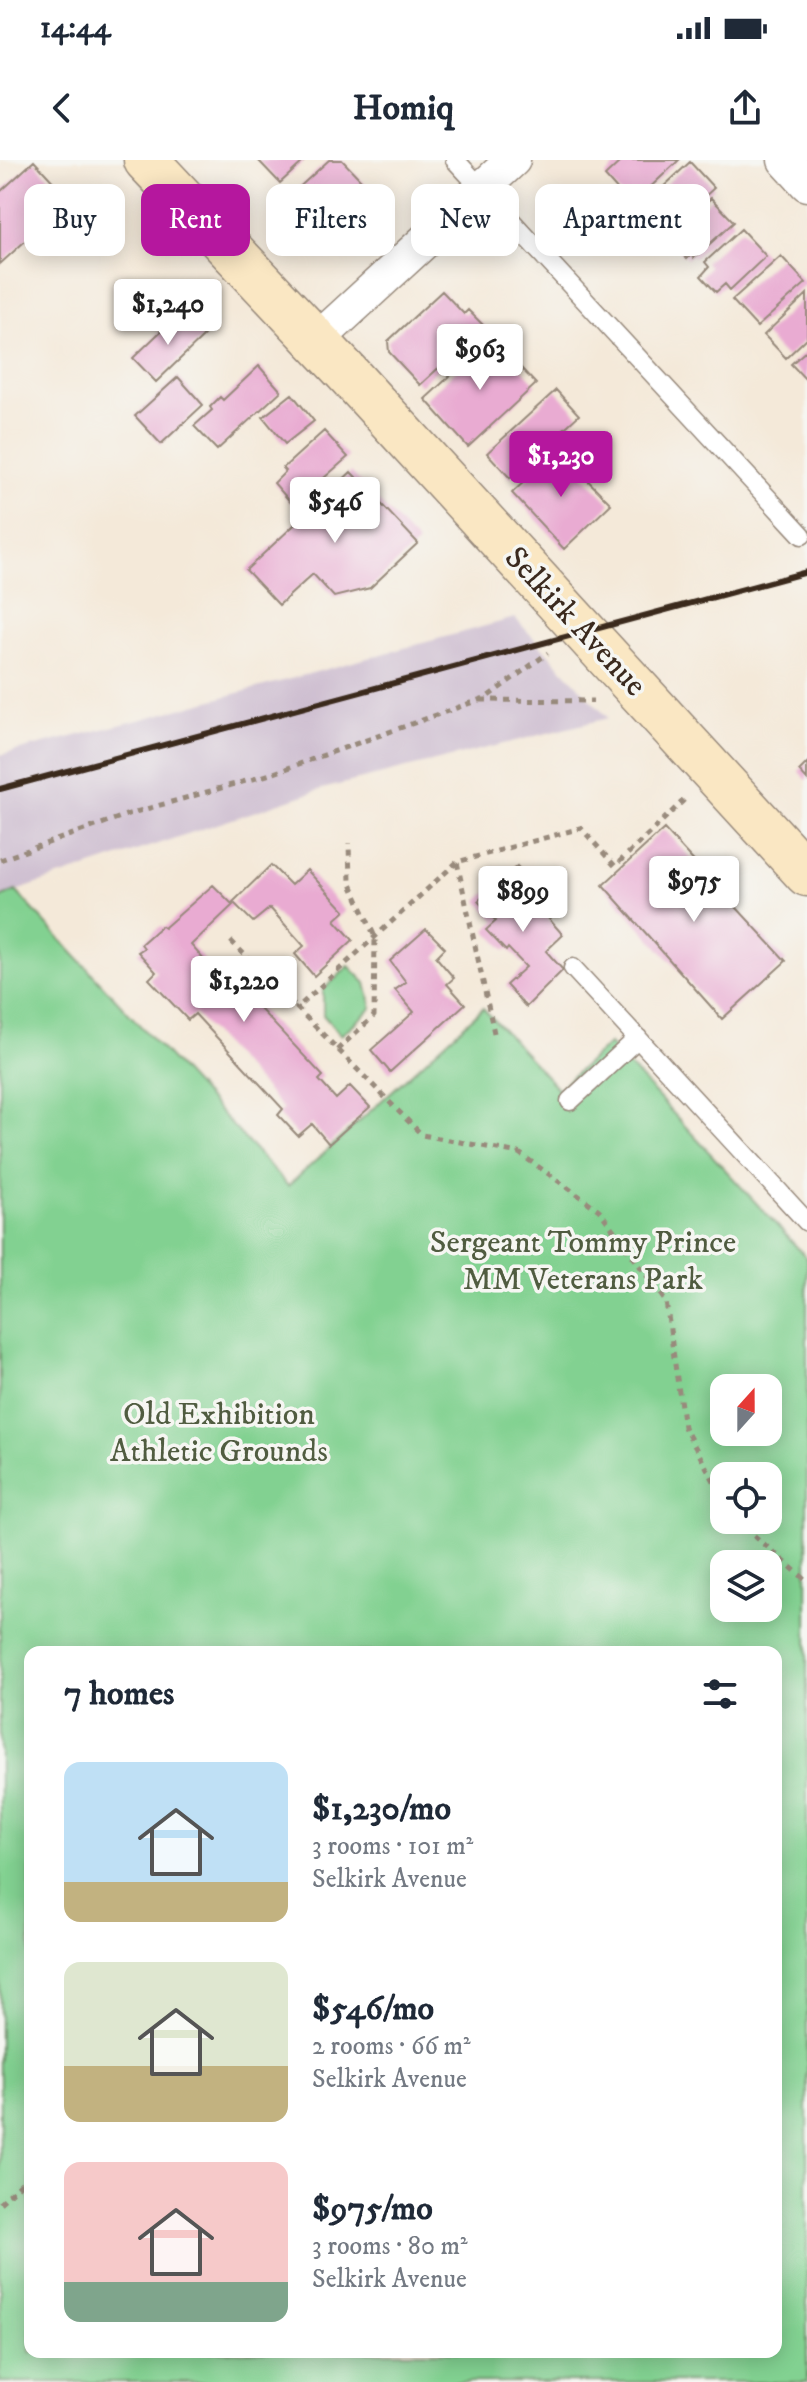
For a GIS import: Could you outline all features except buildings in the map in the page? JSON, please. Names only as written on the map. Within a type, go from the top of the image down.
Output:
[{"type":"main road","name":"Selkirk Avenue","points":[[146,160],[807,874]]},
{"type":"street","points":[[487,184],[513,160]]},
{"type":"street","points":[[785,160],[807,184]]},
{"type":"street","points":[[316,341],[411,253]]},
{"type":"lane","points":[[455,160],[477,184]]},
{"type":"lane","points":[[519,230],[802,535]]},
{"type":"lane","points":[[573,968],[807,1222]]},
{"type":"lane","points":[[570,1101],[638,1038]]},
{"type":"path","points":[[0,860],[132,813],[271,774],[487,697],[548,653]]},
{"type":"path","points":[[476,700],[593,701]]},
{"type":"path","points":[[297,1008],[457,862],[581,828],[615,866],[684,800]]},
{"type":"path","points":[[337,1050],[374,1016],[375,937],[350,882],[349,843]]},
{"type":"path","points":[[457,862],[494,1033]]},
{"type":"path","points":[[231,941],[422,1135],[519,1153],[599,1210],[666,1302],[684,1427],[710,1474]]},
{"type":"path","points":[[752,1534],[807,1581]]},
{"type":"path","points":[[0,2203],[24,2181]]},
{"type":"shaded area","points":[[515,618],[608,718],[322,789],[0,898],[0,755]]},
{"type":"green space","name":"Old Exhibition Athletic Grounds","points":[[16,891],[288,1186],[483,1008],[558,1089],[609,1044],[807,1258],[807,2382],[0,2382],[0,898]]},
{"type":"green space","points":[[349,966],[366,983],[372,1008],[341,1035],[323,1015],[323,990]]},
{"type":"railway","points":[[0,789],[807,572]]},
{"type":"park label","name":"Sergeant Tommy Prince MM Veterans Park","points":[[583,1262]]}]
